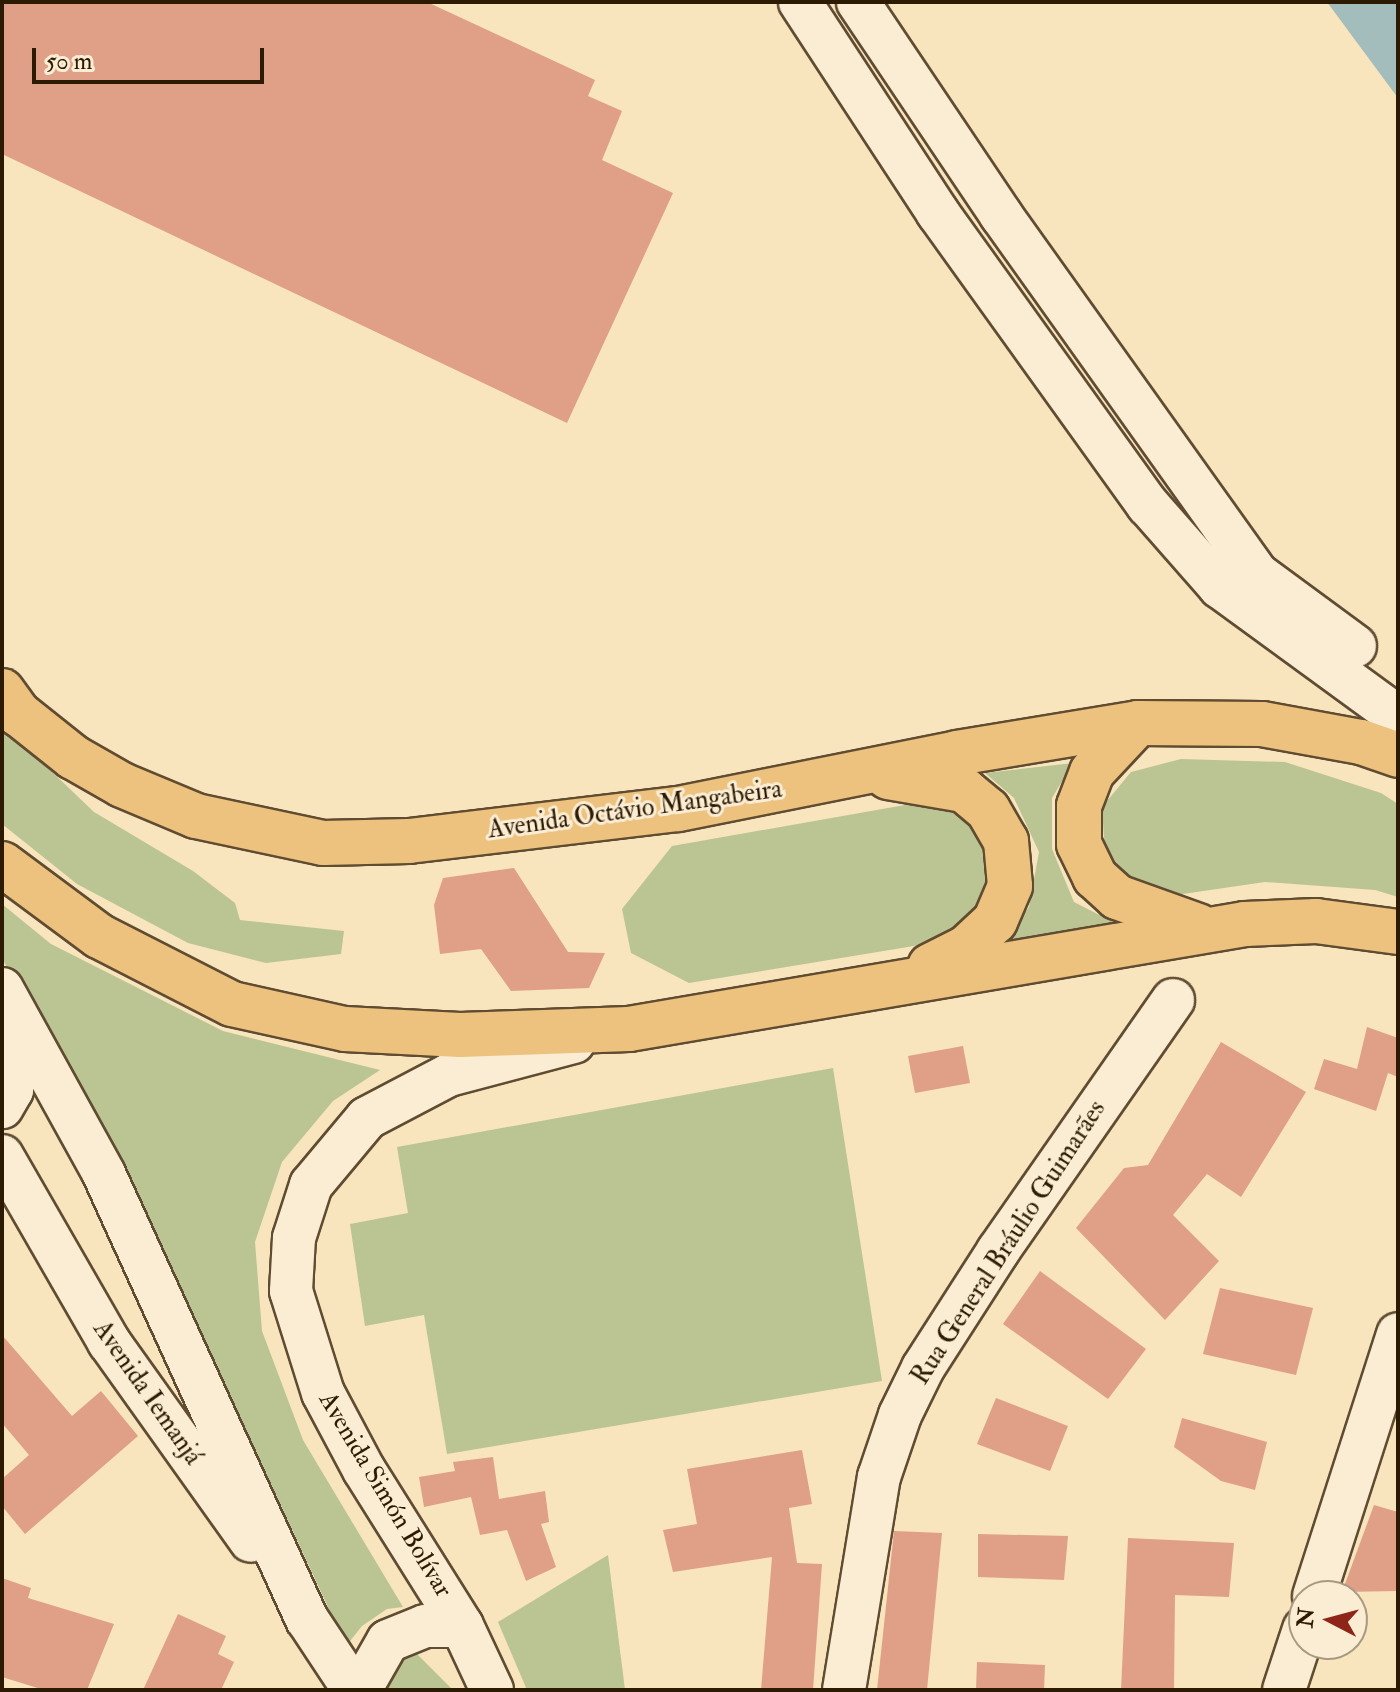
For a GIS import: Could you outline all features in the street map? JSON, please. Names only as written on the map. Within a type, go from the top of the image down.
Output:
[{"type":"main road","name":"Avenida Octávio Mangabeira","points":[[2,691],[19,714],[73,757],[122,785],[196,816],[323,843],[409,841],[678,809],[1138,723],[1262,724],[1361,742],[1398,755]]},
{"type":"main road","points":[[1138,723],[1092,772],[1079,806],[1079,844],[1095,877],[1117,897],[1206,928]]},
{"type":"main road","points":[[862,773],[964,790],[988,810],[1006,841],[1010,886],[995,921],[966,948],[907,979]]},
{"type":"main road","points":[[2,864],[99,936],[232,1004],[284,1019],[345,1029],[460,1035],[629,1029],[1206,928],[1316,921],[1398,932]]},
{"type":"street","points":[[800,2],[938,213],[1148,505],[1220,587],[1398,717]]},
{"type":"street","points":[[858,2],[1001,215],[1256,573],[1355,646]]},
{"type":"street","points":[[2,989],[104,1174],[307,1619],[354,1690]]},
{"type":"street","name":"Rua General Bráulio Guimarães","points":[[844,1690],[879,1477],[900,1415],[923,1368],[998,1251],[1173,1000]]},
{"type":"street","name":"Avenida Simón Bolívar","points":[[492,1690],[462,1626],[339,1428],[308,1356],[291,1291],[300,1213],[311,1185],[346,1138],[408,1093],[478,1066],[629,1029]]},
{"type":"street","points":[[2,1031],[13,1072],[12,1090],[2,1107]]},
{"type":"street","name":"Avenida Iemanjá","points":[[2,1156],[109,1342],[307,1619]]},
{"type":"street","points":[[1319,1580],[1398,1334]]},
{"type":"street","points":[[360,1690],[388,1641],[425,1626],[462,1626]]},
{"type":"street","points":[[1284,1690],[1294,1660]]},
{"type":"green space","points":[[2,724],[94,812],[193,871],[235,903],[240,920],[344,931],[341,954],[266,963],[188,943],[77,884],[2,824]]},
{"type":"green space","points":[[1181,759],[1285,762],[1381,793],[1398,804],[1398,897],[1375,890],[1265,882],[1169,896],[1133,885],[1105,853],[1102,807],[1131,772]]},
{"type":"green space","points":[[1073,763],[1052,798],[1052,849],[1074,902],[1117,924],[1003,942],[1029,907],[1039,852],[1014,798],[985,773]]},
{"type":"green space","points":[[938,804],[986,834],[995,865],[984,902],[955,933],[920,945],[689,983],[631,953],[622,909],[672,846],[905,805]]},
{"type":"green space","points":[[2,904],[51,944],[223,1031],[380,1070],[333,1101],[282,1162],[255,1242],[262,1331],[303,1440],[403,1607],[387,1609],[362,1626],[346,1646],[204,1339],[2,958]]},
{"type":"green space","points":[[833,1068],[882,1381],[447,1454],[424,1315],[365,1326],[350,1224],[408,1213],[397,1147]]},
{"type":"green space","points":[[608,1555],[625,1690],[527,1690],[498,1622]]},
{"type":"green space","points":[[417,1654],[453,1690],[373,1690],[398,1655]]},
{"type":"water","points":[[1327,2],[1398,2],[1398,98]]},
{"type":"building","points":[[2,2],[427,2],[595,80],[588,96],[622,111],[602,160],[673,193],[567,423],[2,154]]},
{"type":"building","points":[[514,868],[568,952],[605,953],[589,988],[511,991],[481,949],[440,954],[434,905],[443,878]]},
{"type":"building","points":[[1367,1027],[1398,1038],[1398,1077],[1388,1073],[1376,1111],[1314,1089],[1324,1059],[1357,1069]]},
{"type":"building","points":[[1221,1042],[1306,1092],[1241,1197],[1207,1174],[1173,1215],[1219,1261],[1165,1320],[1076,1228],[1124,1168],[1148,1165]]},
{"type":"building","points":[[963,1046],[970,1083],[915,1093],[908,1056]]},
{"type":"building","points":[[1040,1271],[1146,1349],[1108,1399],[1003,1324]]},
{"type":"building","points":[[1220,1288],[1313,1308],[1296,1375],[1203,1354]]},
{"type":"building","points":[[2,1335],[72,1416],[101,1391],[138,1436],[25,1534],[2,1506],[2,1479],[29,1455],[2,1423]]},
{"type":"building","points":[[996,1398],[1068,1426],[1050,1471],[977,1444]]},
{"type":"building","points":[[1182,1418],[1267,1442],[1255,1490],[1221,1481],[1174,1447]]},
{"type":"building","points":[[802,1450],[812,1504],[789,1508],[797,1563],[822,1564],[813,1690],[761,1690],[772,1557],[673,1572],[663,1530],[697,1524],[687,1469]]},
{"type":"building","points":[[493,1457],[499,1499],[545,1491],[549,1522],[541,1524],[556,1567],[526,1581],[507,1530],[480,1535],[471,1497],[424,1507],[419,1477],[455,1471],[453,1462]]},
{"type":"building","points":[[1374,1505],[1398,1512],[1398,1591],[1368,1592],[1368,1580],[1346,1580]]},
{"type":"building","points":[[894,1531],[942,1533],[927,1690],[877,1690]]},
{"type":"building","points":[[978,1534],[1068,1536],[1064,1580],[978,1577]]},
{"type":"building","points":[[1128,1538],[1234,1543],[1229,1597],[1175,1595],[1174,1690],[1121,1690]]},
{"type":"building","points":[[2,1578],[31,1588],[28,1598],[114,1624],[87,1690],[44,1690],[2,1677]]},
{"type":"building","points":[[178,1614],[226,1636],[218,1654],[234,1662],[221,1690],[143,1690]]},
{"type":"building","points":[[977,1662],[1045,1665],[1044,1690],[976,1690]]}]
